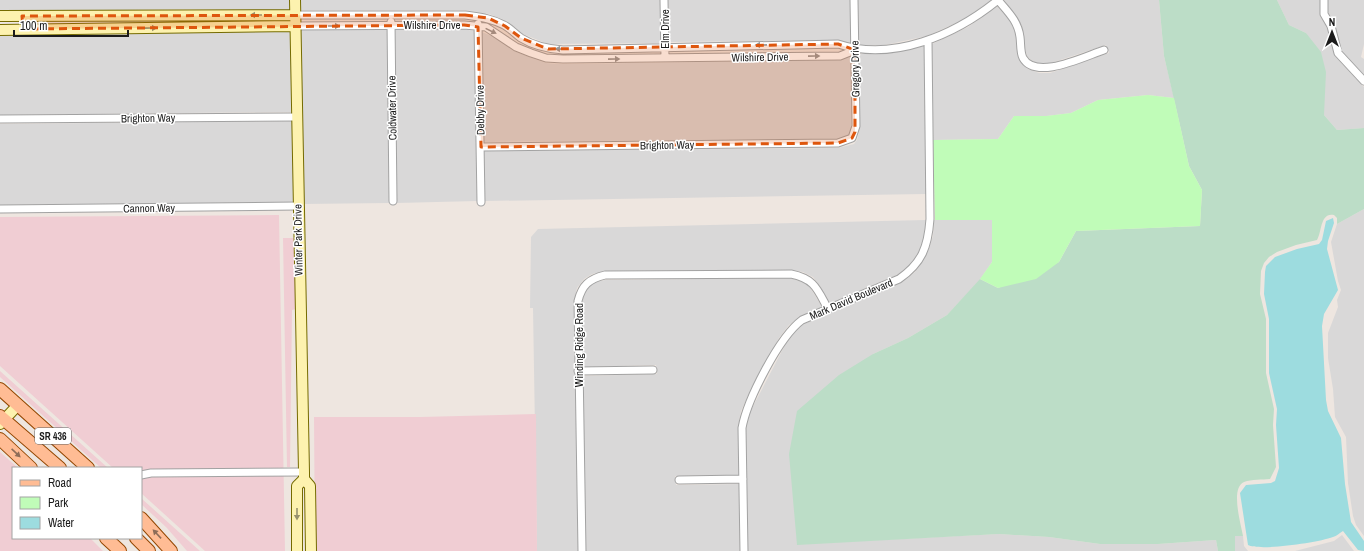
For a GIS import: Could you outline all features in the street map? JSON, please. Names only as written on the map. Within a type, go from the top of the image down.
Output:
[{"type":"main road","name":"SR 436","points":[[0,389],[87,467]]},
{"type":"main road","points":[[1,420],[59,467]]},
{"type":"main road","points":[[0,439],[30,467]]},
{"type":"main road","points":[[142,519],[171,551]]},
{"type":"main road","points":[[107,539],[120,551]]},
{"type":"main road","points":[[137,539],[149,551]]},
{"type":"street","name":"Winter Park Drive","points":[[295,0],[296,117],[304,475],[310,486],[311,551]]},
{"type":"street","name":"Elm Drive","points":[[664,0],[665,58]]},
{"type":"street","name":"Gregory Drive","points":[[852,138],[856,126],[854,0]]},
{"type":"street","name":"Wilshire Drive","points":[[0,16],[187,14],[391,16],[464,15],[488,18],[506,26],[521,38],[548,48],[838,44],[855,50],[885,50],[928,40],[948,33],[967,23],[998,0]]},
{"type":"street","points":[[998,0],[1014,19],[1018,28],[1023,58],[1030,65],[1039,69],[1049,68],[1104,50]]},
{"type":"street","points":[[1324,0],[1324,14],[1331,26],[1338,53],[1364,81]]},
{"type":"street","points":[[187,14],[188,27]]},
{"type":"street","points":[[22,16],[22,29]]},
{"type":"street","name":"Coldwater Drive","points":[[391,16],[393,201]]},
{"type":"street","name":"Debby Drive","points":[[479,18],[481,202]]},
{"type":"street","name":"Wilshire Drive","points":[[0,30],[464,25],[486,28],[516,46],[546,58],[840,56],[855,50]]},
{"type":"street","name":"Mark David Boulevard","points":[[744,551],[742,428],[745,412],[783,340],[792,328],[802,320],[899,279],[912,270],[925,250],[929,235],[930,219],[928,40]]},
{"type":"street","name":"Brighton Way","points":[[0,119],[296,117]]},
{"type":"street","name":"Brighton Way","points":[[480,147],[838,144],[852,138]]},
{"type":"street","name":"Cannon Way","points":[[0,209],[298,206]]},
{"type":"street","name":"Winding Ridge Road","points":[[582,551],[578,301],[580,291],[586,283],[594,278],[605,275],[791,274],[810,281],[817,288],[828,309]]},
{"type":"street","points":[[578,371],[653,370]]},
{"type":"street","points":[[1,420],[18,405]]},
{"type":"street","points":[[142,475],[151,473],[304,475]]},
{"type":"street","name":"Winter Park Drive","points":[[297,551],[297,486],[304,475]]},
{"type":"street","points":[[679,480],[743,479]]},
{"type":"highlighted area","points":[[465,15],[488,18],[505,26],[521,38],[548,49],[563,50],[838,44],[855,50],[855,132],[852,138],[838,143],[481,147],[478,27],[464,25],[23,29],[22,16]]},
{"type":"shaded area","points":[[0,0],[291,0],[291,10],[190,9],[0,12]]},
{"type":"shaded area","points":[[298,0],[661,0],[661,43],[548,44],[523,34],[507,21],[489,14],[465,10],[299,10]]},
{"type":"shaded area","points":[[668,0],[851,0],[851,44],[838,40],[669,42]]},
{"type":"shaded area","points":[[858,0],[992,0],[965,19],[927,36],[885,45],[859,45]]},
{"type":"shaded area","points":[[1004,0],[1159,0],[1164,56],[1174,98],[1148,95],[1098,100],[1071,113],[1047,116],[1014,116],[998,139],[934,140],[934,194],[932,44],[968,27],[997,6],[1011,21],[1015,29],[1020,60],[1028,69],[1039,73],[1050,73],[1109,53],[1106,45],[1048,64],[1039,64],[1032,61],[1027,56],[1025,49],[1022,26]]},
{"type":"shaded area","points":[[1277,0],[1320,0],[1320,16],[1328,28],[1335,56],[1364,87],[1364,128],[1337,130],[1324,115],[1324,96],[1306,33],[1289,25]]},
{"type":"shaded area","points":[[1328,0],[1364,0],[1364,44],[1361,57],[1364,59],[1364,75],[1341,51],[1335,24],[1328,12]]},
{"type":"shaded area","points":[[463,29],[474,31],[477,201],[397,203],[395,30]]},
{"type":"shaded area","points":[[299,30],[387,30],[389,203],[302,204]]},
{"type":"shaded area","points":[[291,31],[292,112],[0,115],[0,34]]},
{"type":"shaded area","points":[[482,32],[499,39],[514,51],[546,63],[840,60],[851,56],[851,130],[849,135],[838,139],[484,142]]},
{"type":"shaded area","points":[[924,46],[926,194],[485,201],[484,151],[838,148],[854,144],[857,140],[860,126],[859,54],[886,54]]},
{"type":"shaded area","points":[[292,121],[294,202],[0,205],[0,124]]},
{"type":"shaded area","points":[[1364,209],[1364,536],[1356,525],[1353,516],[1348,483],[1346,437],[1335,417],[1333,389],[1328,358],[1328,333],[1338,307],[1337,300],[1341,290],[1331,242],[1337,224]]},
{"type":"shaded area","points":[[279,215],[285,551],[205,551],[142,494],[142,467],[112,467],[0,366],[0,217]]},
{"type":"shaded area","points":[[992,219],[992,262],[979,281],[947,315],[908,338],[873,354],[797,544],[999,534],[1049,537],[1100,544],[1158,544],[1216,540],[1218,551],[748,551],[746,429],[749,414],[786,343],[795,331],[804,324],[900,283],[915,272],[928,251],[933,236],[934,220]]},
{"type":"shaded area","points":[[926,220],[925,234],[921,248],[910,266],[897,275],[829,304],[820,286],[813,277],[803,272],[791,270],[605,271],[592,274],[584,279],[577,288],[574,301],[578,551],[537,551],[533,308],[530,308],[531,237],[538,229]]},
{"type":"shaded area","points":[[283,238],[294,238],[296,309],[292,310],[290,467],[287,467]]},
{"type":"shaded area","points":[[790,278],[808,284],[822,307],[801,316],[789,325],[779,338],[748,396],[741,411],[738,427],[739,475],[675,476],[676,485],[739,484],[740,551],[586,551],[582,376],[657,374],[656,365],[582,367],[582,301],[588,286],[605,280]]},
{"type":"shaded area","points":[[0,371],[107,467],[100,467],[0,377]]},
{"type":"shaded area","points":[[536,414],[537,551],[315,551],[314,417],[420,417]]},
{"type":"shaded area","points":[[0,452],[17,467],[12,467],[12,539],[91,539],[103,551],[0,551]]},
{"type":"shaded area","points":[[142,499],[200,551],[187,551],[166,527],[142,505]]},
{"type":"shaded area","points":[[1342,535],[1354,551],[1295,551],[1334,541]]},
{"type":"shaded area","points":[[1235,536],[1243,536],[1244,546],[1248,551],[1235,551]]},
{"type":"green space","points":[[1159,0],[1277,0],[1289,25],[1306,33],[1321,52],[1326,72],[1324,115],[1337,130],[1364,128],[1364,209],[1337,224],[1337,218],[1334,215],[1329,215],[1322,223],[1317,240],[1296,245],[1277,252],[1269,257],[1264,263],[1261,271],[1260,294],[1266,319],[1266,373],[1274,409],[1273,425],[1276,467],[1270,479],[1247,481],[1240,486],[1237,499],[1243,536],[1235,536],[1235,551],[1218,551],[1216,540],[1158,544],[1100,544],[1049,537],[999,534],[797,545],[789,454],[797,411],[839,375],[873,354],[908,338],[947,315],[980,279],[998,288],[1059,262],[1076,231],[1200,226],[1202,190],[1189,166],[1164,56]]},
{"type":"green space","points":[[1148,95],[1174,98],[1189,166],[1202,190],[1200,226],[1076,231],[1059,262],[1036,279],[998,288],[980,279],[992,262],[992,220],[935,220],[933,140],[998,139],[1014,116],[1046,116],[1071,113],[1098,100]]},
{"type":"water","points":[[1333,218],[1334,223],[1327,249],[1338,290],[1324,314],[1322,326],[1326,400],[1328,411],[1341,438],[1345,484],[1351,522],[1364,541],[1364,551],[1358,550],[1343,531],[1334,537],[1315,542],[1289,546],[1254,547],[1248,545],[1240,493],[1246,485],[1271,483],[1275,481],[1279,468],[1276,425],[1277,409],[1269,373],[1269,319],[1264,294],[1266,266],[1275,257],[1297,249],[1319,244],[1322,240],[1326,221]]}]
